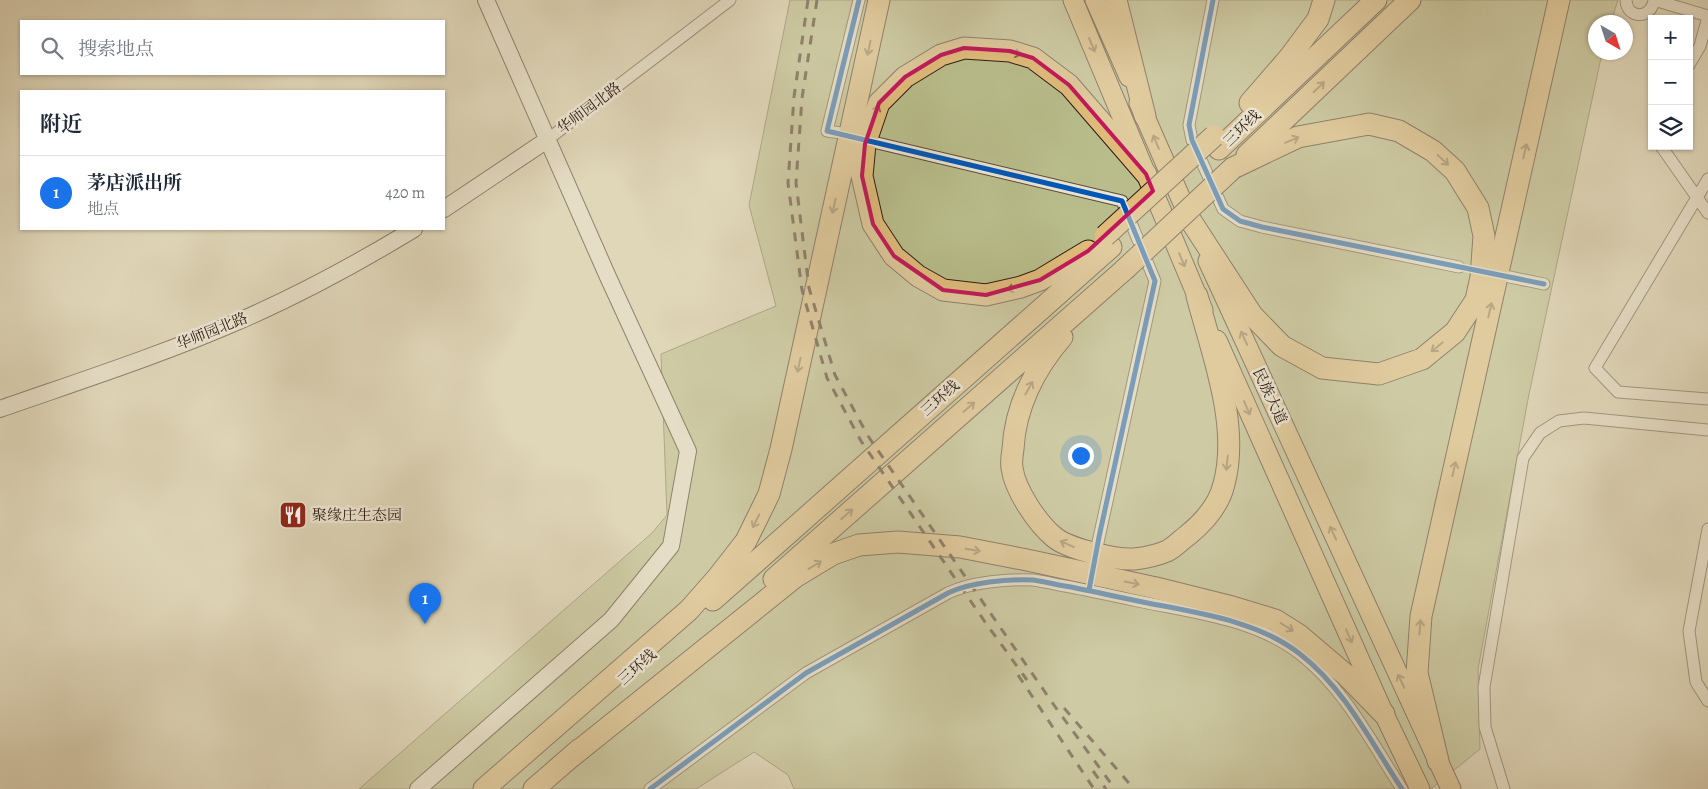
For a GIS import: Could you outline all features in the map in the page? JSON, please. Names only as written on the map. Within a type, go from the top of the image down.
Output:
[{"type":"highway","points":[[689,610],[746,541],[769,494],[785,430],[879,0]]},
{"type":"highway","points":[[1116,0],[1145,116]]},
{"type":"highway","points":[[1216,142],[1289,58],[1318,19],[1324,0]]},
{"type":"highway","points":[[1250,103],[1359,0]]},
{"type":"highway","name":"三环线","points":[[498,789],[1376,0]]},
{"type":"highway","name":"三环线","points":[[534,789],[1124,270],[1410,0]]},
{"type":"highway","points":[[1438,761],[1417,673],[1421,616],[1559,0]]},
{"type":"highway","points":[[1108,241],[1040,280],[1021,287],[986,295],[943,290],[918,276],[894,256],[873,224],[862,176],[865,144],[879,103],[905,77],[941,56],[964,48],[1010,51],[1033,58],[1069,84],[1146,174]]},
{"type":"highway","points":[[1189,218],[1252,315],[1282,346],[1322,368],[1379,374],[1422,359],[1455,332],[1476,300],[1481,277],[1484,236],[1478,208],[1455,171],[1433,151],[1399,131],[1369,124],[1298,137],[1233,168]]},
{"type":"highway","points":[[484,789],[915,410],[1088,251]]},
{"type":"highway","points":[[1124,270],[1050,351],[1021,402],[1014,432],[1012,467],[1026,505],[1055,538],[1090,554],[1133,559],[1167,551],[1202,524],[1215,506],[1224,485],[1229,445],[1227,410],[1197,296]]},
{"type":"highway","points":[[571,757],[796,577],[832,554],[859,545],[898,542],[960,547],[1027,560],[1166,590],[1275,620],[1299,635],[1333,664],[1384,714]]},
{"type":"main road","points":[[418,789],[611,620],[671,546],[688,451],[608,277],[486,0]]},
{"type":"main road","name":"民族大道","points":[[1073,0],[1197,296],[1384,714],[1420,789]]},
{"type":"main road","name":"民族大道","points":[[1095,0],[1189,218],[1451,789]]},
{"type":"main road","name":"华师园北路","points":[[445,208],[547,140]]},
{"type":"main road","name":"华师园北路","points":[[0,409],[134,362],[239,321],[333,275],[412,230]]},
{"type":"street","name":"华师园北路","points":[[547,140],[730,0]]},
{"type":"street","points":[[840,133],[827,131],[859,0]]},
{"type":"street","points":[[1214,0],[1189,125],[1192,140],[1223,209],[1240,220],[1262,227],[1459,268]]},
{"type":"street","points":[[1626,0],[1631,12],[1640,15],[1644,15],[1652,9],[1654,0],[1708,16],[1700,46],[1692,60]]},
{"type":"street","points":[[873,142],[1122,200],[1155,281],[1097,548]]},
{"type":"street","points":[[1664,150],[1708,213]]},
{"type":"street","points":[[1708,179],[1595,368],[1618,392],[1708,399]]},
{"type":"street","points":[[1505,276],[1544,284]]},
{"type":"street","points":[[1504,789],[1485,727],[1484,687],[1523,458],[1540,433],[1559,421],[1584,418],[1708,430]]},
{"type":"street","points":[[1708,529],[1689,630],[1696,682],[1708,700]]},
{"type":"street","points":[[650,789],[806,673],[955,589],[962,586],[989,582],[1033,580],[1089,587],[1246,625],[1272,636],[1300,654],[1348,702],[1402,789]]},
{"type":"highlighted area","points":[[964,48],[1010,51],[1033,58],[1069,85],[1146,174],[1153,191],[1088,251],[1040,280],[986,295],[943,290],[894,256],[873,224],[862,176],[865,144],[879,103],[905,77],[941,55]]},
{"type":"green space","points":[[790,0],[1618,0],[1613,15],[1588,15],[1588,60],[1601,60],[1529,394],[1478,669],[1480,749],[1431,789],[794,789],[788,775],[754,752],[696,789],[359,789],[652,533],[667,515],[661,354],[776,306],[749,205]]},
{"type":"railway","points":[[808,0],[794,97],[788,183],[802,290],[827,378],[861,441],[1027,680]]},
{"type":"railway","points":[[817,0],[802,98],[796,183],[809,288],[835,375],[868,436],[1056,708],[1115,789]]},
{"type":"railway","points":[[1018,675],[1094,789]]},
{"type":"railway","points":[[1064,708],[1134,789]]},
{"type":"railway","points":[[1093,771],[1106,789]]},
{"type":"cycle path","points":[[859,0],[827,131],[1122,201],[1155,281],[1089,590]]},
{"type":"cycle path","points":[[1213,0],[1189,125],[1192,140],[1223,209],[1240,221],[1262,227],[1544,284]]},
{"type":"cycle path","points":[[650,789],[806,673],[948,593],[978,584],[1023,580],[1042,581],[1220,618],[1242,624],[1282,642],[1300,654],[1331,683],[1356,717],[1402,789]]},
{"type":"place","name":"聚缘庄生态园","points":[[293,515]]},
{"type":"place","name":"茅店派出所","points":[[425,624]]}]
